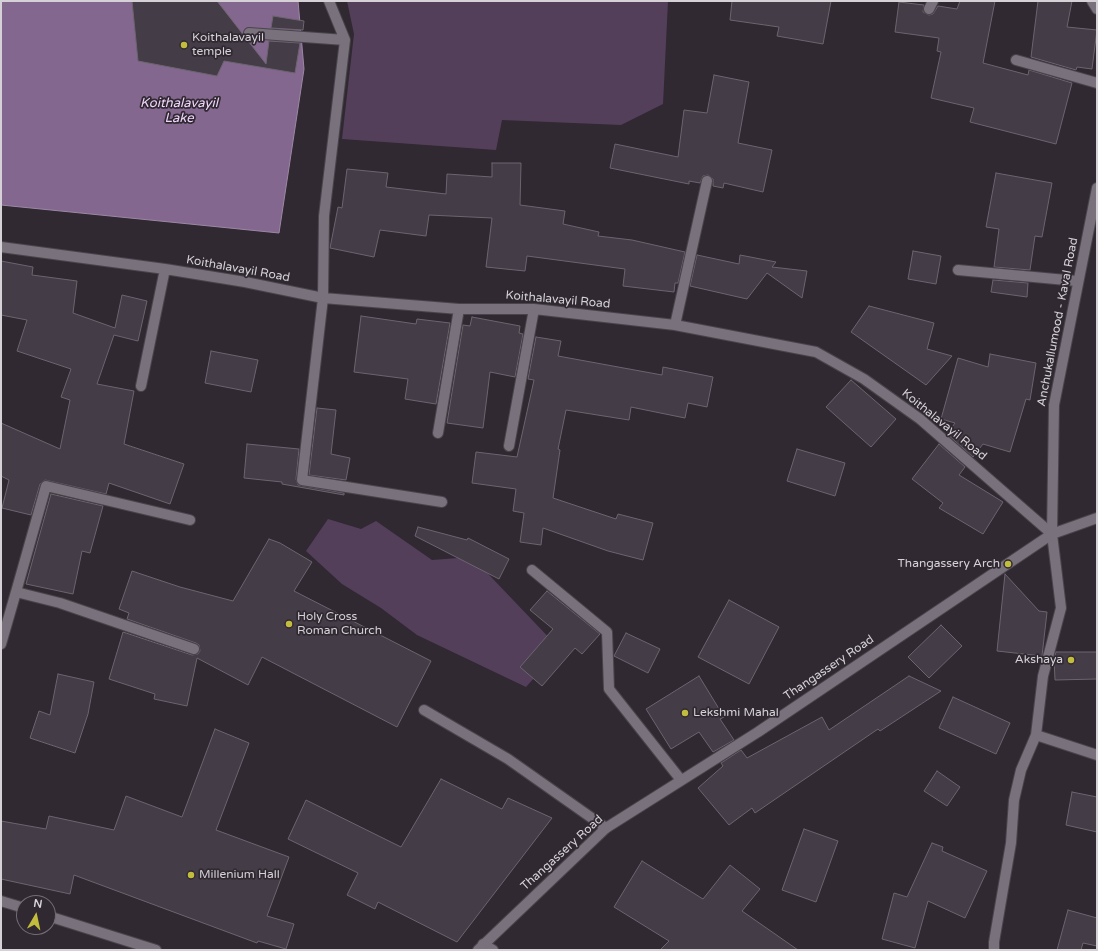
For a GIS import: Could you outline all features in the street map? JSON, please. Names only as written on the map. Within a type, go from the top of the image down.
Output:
[{"type":"street","points":[[329,1],[345,40],[324,216],[323,298],[302,480],[442,502]]},
{"type":"street","points":[[1092,1],[1097,9]]},
{"type":"street","points":[[249,33],[345,40]]},
{"type":"street","points":[[1016,60],[1097,83]]},
{"type":"street","points":[[675,325],[707,181]]},
{"type":"street","name":"Anchukallumood - Kaval Road","points":[[994,950],[994,942],[1011,844],[1014,800],[1021,770],[1036,735],[1043,676],[1061,608],[1052,534],[1054,405],[1077,281],[1097,188]]},
{"type":"street","name":"Koithalavayil Road","points":[[1,247],[165,269],[245,282],[323,298],[459,309],[534,309],[675,325],[816,352],[864,379],[920,419],[1052,534]]},
{"type":"street","points":[[140,386],[165,269]]},
{"type":"street","points":[[958,270],[1077,281]]},
{"type":"street","points":[[438,433],[459,309]]},
{"type":"street","points":[[509,446],[534,309]]},
{"type":"street","points":[[1,644],[46,486],[190,520]]},
{"type":"street","name":"Thangassery Road","points":[[480,947],[606,828],[758,732],[1052,534],[1097,518]]},
{"type":"street","points":[[532,570],[607,632],[610,689],[681,780]]},
{"type":"street","points":[[16,592],[60,603],[194,648]]},
{"type":"street","points":[[424,710],[508,759],[606,828]]},
{"type":"street","points":[[1036,735],[1097,755]]},
{"type":"street","points":[[1,900],[16,905]]},
{"type":"street","points":[[56,919],[156,950]]},
{"type":"street","points":[[480,947],[493,950]]},
{"type":"shaded area","points":[[347,1],[668,1],[663,104],[621,125],[502,120],[496,150],[342,139],[354,34]]},
{"type":"shaded area","points":[[328,519],[361,529],[376,521],[432,560],[472,557],[556,645],[543,668],[526,687],[417,635],[381,608],[342,584],[306,551]]},
{"type":"water","name":"Koithalavayil Lake","points":[[1,1],[298,1],[304,69],[279,233],[1,205]]},
{"type":"building","name":"Koithalavayil temple","points":[[132,1],[217,1],[266,64],[269,41],[300,43],[295,73],[224,61],[217,76],[138,61]]},
{"type":"building","points":[[732,1],[831,1],[823,44],[777,36],[779,27],[730,20]]},
{"type":"building","points":[[960,1],[995,1],[983,63],[1028,75],[1029,70],[1072,83],[1056,144],[970,122],[974,108],[931,98],[941,52],[937,51],[939,38],[895,32],[899,2],[924,5],[923,12],[929,15],[933,14],[938,6],[957,9]]},
{"type":"building","points":[[1038,1],[1072,1],[1067,27],[1097,30],[1092,69],[1077,67],[1076,70],[1031,57]]},
{"type":"building","points":[[273,16],[304,21],[303,30],[271,28]]},
{"type":"building","points":[[714,75],[749,82],[738,143],[772,150],[763,192],[724,183],[723,188],[713,186],[713,179],[708,175],[703,176],[700,183],[689,181],[689,184],[610,168],[615,144],[678,157],[684,110],[707,113]]},
{"type":"building","points":[[492,163],[521,163],[520,205],[565,211],[563,224],[599,232],[598,236],[632,240],[685,252],[678,283],[675,283],[674,292],[623,286],[625,269],[527,256],[525,271],[486,267],[492,218],[429,215],[426,236],[380,230],[374,257],[330,248],[338,207],[342,208],[347,169],[388,173],[386,187],[446,194],[447,174],[492,177]]},
{"type":"building","points":[[996,173],[1052,183],[1042,237],[1035,236],[1030,270],[994,267],[999,229],[986,227]]},
{"type":"building","points":[[913,251],[941,256],[936,284],[908,279]]},
{"type":"building","points":[[697,255],[739,264],[740,255],[776,262],[772,267],[807,271],[802,298],[767,273],[747,299],[690,286]]},
{"type":"building","points":[[1,261],[33,267],[32,275],[77,281],[73,313],[115,328],[122,295],[147,301],[138,341],[114,335],[97,384],[134,391],[124,444],[184,464],[170,504],[109,483],[106,494],[45,480],[40,484],[31,515],[2,508],[9,480],[1,476],[1,423],[60,449],[70,400],[61,397],[71,369],[17,351],[27,320],[1,315]]},
{"type":"building","points":[[993,280],[1028,283],[1027,297],[991,292]]},
{"type":"building","points":[[869,306],[934,323],[927,349],[952,356],[926,385],[851,332]]},
{"type":"building","points":[[361,316],[416,324],[417,319],[450,323],[436,404],[405,399],[408,379],[354,372]]},
{"type":"building","points":[[472,317],[520,326],[519,333],[523,334],[515,377],[490,372],[483,428],[447,423],[463,325],[470,326]]},
{"type":"building","points":[[536,337],[561,341],[558,356],[662,375],[663,367],[713,377],[707,407],[688,403],[685,418],[631,407],[629,420],[566,410],[558,449],[560,450],[553,498],[616,519],[618,514],[653,523],[643,560],[608,551],[543,528],[541,545],[520,542],[524,513],[513,511],[516,489],[472,483],[476,452],[517,457],[534,380],[528,379]]},
{"type":"building","points":[[211,351],[258,360],[251,392],[205,383]]},
{"type":"building","points":[[990,354],[1036,363],[1030,400],[1026,399],[1010,452],[983,444],[973,457],[947,434],[955,423],[941,419],[958,358],[988,367]]},
{"type":"building","points":[[851,380],[896,419],[871,447],[826,407]]},
{"type":"building","points":[[317,408],[336,410],[331,454],[350,458],[346,480],[309,475]]},
{"type":"building","points":[[247,444],[299,449],[296,479],[298,485],[344,493],[344,495],[282,484],[282,482],[244,478]]},
{"type":"building","points":[[939,444],[965,467],[959,475],[1003,502],[983,534],[939,508],[943,503],[912,479]]},
{"type":"building","points":[[797,449],[845,463],[835,496],[787,481]]},
{"type":"building","points":[[51,494],[103,506],[90,553],[82,551],[73,594],[26,584]]},
{"type":"building","points":[[418,527],[467,540],[468,538],[509,559],[499,579],[415,536]]},
{"type":"building","name":"Holy Cross Roman Church","points":[[269,539],[280,543],[312,562],[294,591],[431,661],[397,727],[262,657],[248,685],[197,658],[187,706],[154,699],[155,694],[109,679],[123,632],[192,655],[198,654],[200,651],[199,645],[196,643],[127,619],[129,613],[119,609],[132,571],[180,587],[233,601]]},
{"type":"building","points":[[1005,574],[1039,611],[1047,612],[1042,656],[997,651]]},
{"type":"building","points":[[547,591],[600,634],[582,654],[575,648],[542,686],[520,667],[553,629],[530,610]]},
{"type":"building","points":[[729,600],[779,627],[749,684],[698,657]]},
{"type":"building","points":[[941,625],[962,646],[929,678],[908,657]]},
{"type":"building","points":[[626,633],[660,649],[648,673],[614,656]]},
{"type":"building","name":"Akshaya","points":[[1056,652],[1097,652],[1097,679],[1055,680],[1054,659]]},
{"type":"building","points":[[58,674],[94,682],[88,714],[75,753],[30,738],[39,711],[50,715]]},
{"type":"building","name":"Lekshmi Mahal","points":[[699,676],[724,717],[720,719],[734,740],[713,752],[699,732],[671,749],[646,709]]},
{"type":"building","points":[[909,676],[941,691],[880,731],[878,729],[755,813],[752,808],[729,825],[698,788],[723,766],[721,763],[741,750],[747,758],[822,717],[829,730]]},
{"type":"building","points":[[953,697],[1010,723],[996,754],[939,728]]},
{"type":"building","points":[[215,729],[249,743],[216,830],[289,857],[267,916],[294,924],[286,949],[258,941],[257,943],[74,875],[70,894],[1,879],[1,821],[46,829],[49,816],[114,830],[126,796],[182,817]]},
{"type":"building","points":[[937,771],[960,787],[947,806],[924,791]]},
{"type":"building","points":[[441,779],[502,809],[508,798],[552,818],[457,942],[378,902],[375,909],[347,895],[358,873],[288,839],[306,800],[401,847]]},
{"type":"building","points":[[1072,792],[1097,797],[1097,832],[1066,825]]},
{"type":"building","points":[[804,829],[838,841],[816,902],[782,890]]},
{"type":"building","points":[[932,843],[943,847],[942,851],[987,871],[965,918],[928,901],[915,948],[882,939],[894,893],[907,897]]},
{"type":"building","points":[[642,861],[703,899],[730,865],[760,889],[742,911],[798,950],[660,950],[669,941],[614,907]]},
{"type":"building","points":[[1068,910],[1097,918],[1097,946],[1083,943],[1081,950],[1057,950]]},
{"type":"place","name":"Koithalavayil temple","points":[[184,45]]},
{"type":"place","name":"Thangassery Arch","points":[[1008,564]]},
{"type":"place","name":"Holy Cross Roman Church","points":[[289,624]]},
{"type":"place","name":"Akshaya","points":[[1071,660]]},
{"type":"place","name":"Lekshmi Mahal","points":[[685,713]]},
{"type":"place","name":"Millenium Hall","points":[[191,875]]}]
